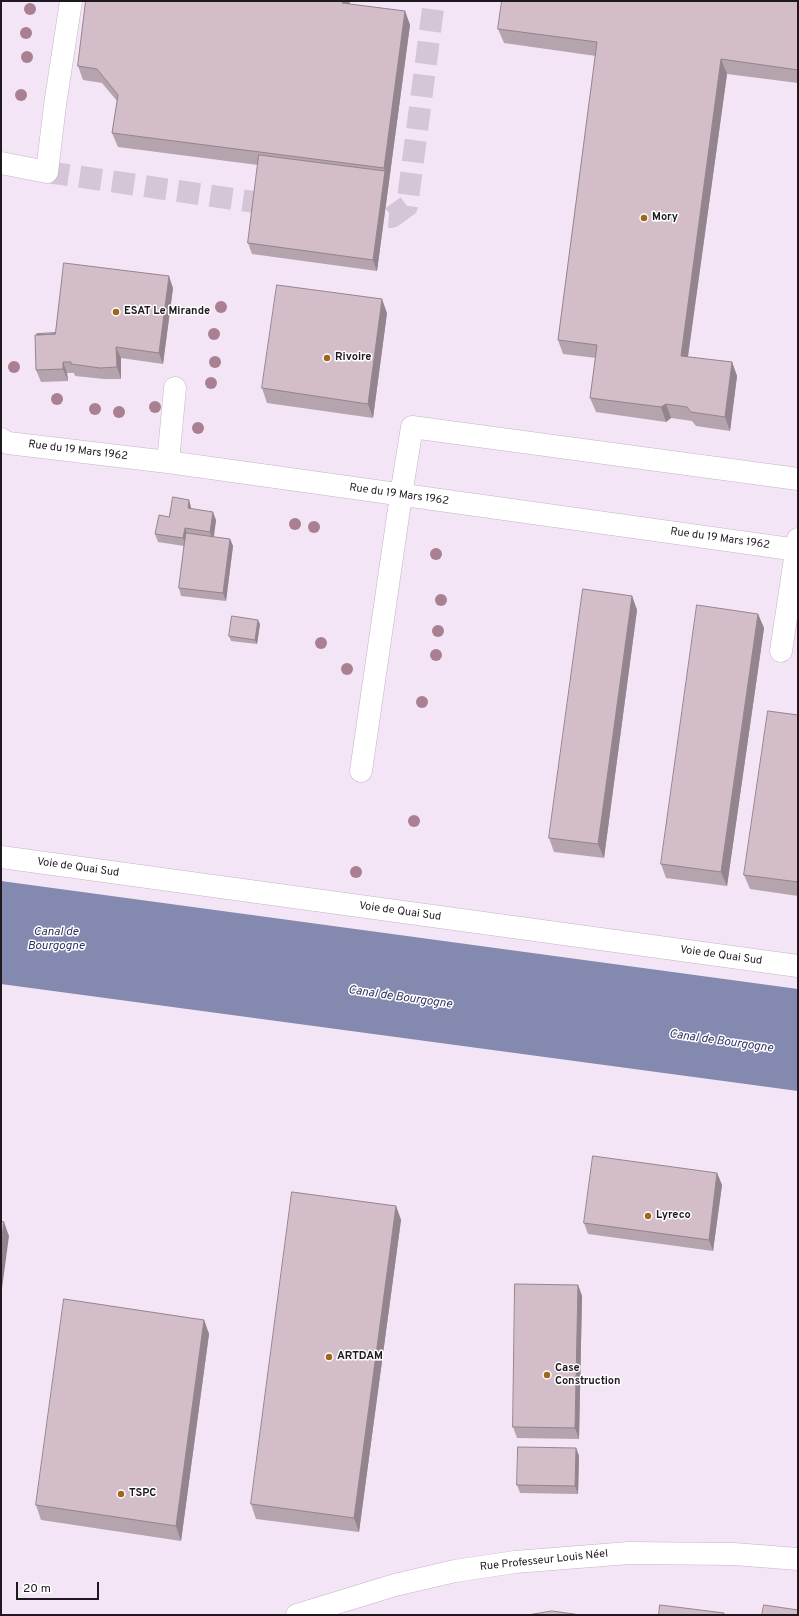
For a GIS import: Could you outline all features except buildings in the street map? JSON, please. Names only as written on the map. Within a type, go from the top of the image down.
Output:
[{"type":"street","points":[[1,163],[47,172],[55,105],[71,1]]},
{"type":"street","points":[[168,462],[175,388]]},
{"type":"street","points":[[361,771],[412,427],[798,479]]},
{"type":"street","name":"Rue du 19 Mars 1962","points":[[1,439],[8,443],[168,462],[401,495],[797,546]]},
{"type":"street","points":[[781,651],[797,546]]},
{"type":"street","name":"Voie de Quai Sud","points":[[1,857],[798,966]]},
{"type":"street","name":"Rue Professeur Louis Néel","points":[[297,1615],[395,1585],[455,1571],[515,1562],[629,1553],[734,1554],[798,1559]]},
{"type":"water","name":"Canal de Bourgogne","points":[[1,881],[798,989],[798,1091],[1,984]]},
{"type":"tunnel","points":[[356,214],[392,217],[407,206],[434,1]]},
{"type":"tunnel","points":[[47,172],[282,206]]},
{"type":"place","name":"Mory","points":[[644,218]]},
{"type":"place","name":"ESAT Le Mirande","points":[[116,312]]},
{"type":"place","name":"Rivoire","points":[[327,358]]},
{"type":"place","name":"Lyreco","points":[[648,1216]]},
{"type":"place","name":"ARTDAM","points":[[329,1357]]},
{"type":"place","name":"Case Construction","points":[[547,1375]]},
{"type":"place","name":"TSPC","points":[[121,1494]]}]
